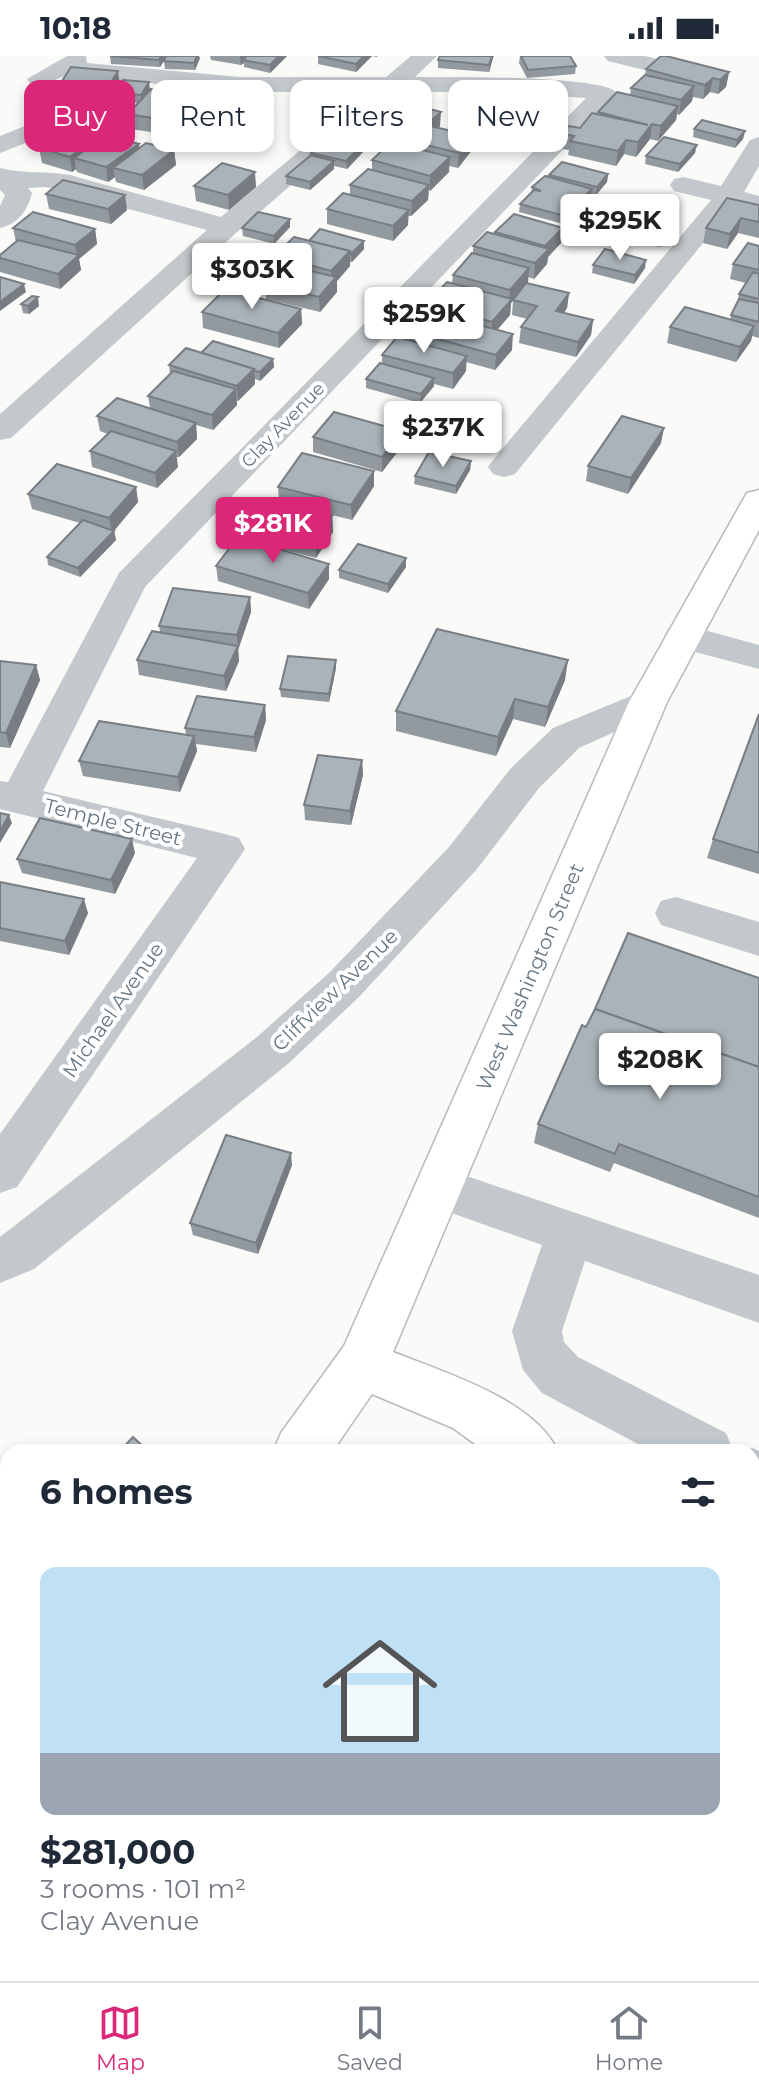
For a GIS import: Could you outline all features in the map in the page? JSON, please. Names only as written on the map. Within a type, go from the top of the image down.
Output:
[{"type":"main road","name":"West Washington Street","points":[[306,1444],[362,1364],[648,702],[759,500]]},
{"type":"main road","points":[[362,1364],[472,1410],[520,1444]]},
{"type":"street","points":[[0,145],[60,121],[63,115],[39,79],[86,56]]},
{"type":"street","points":[[399,80],[425,56]]},
{"type":"street","points":[[616,56],[661,67]]},
{"type":"street","points":[[62,67],[240,84],[290,83]]},
{"type":"street","name":"Clay Avenue","points":[[9,797],[131,581],[605,93],[573,88],[432,83]]},
{"type":"street","points":[[504,467],[729,195],[759,145]]},
{"type":"street","points":[[0,431],[226,227],[314,152]]},
{"type":"street","points":[[3,178],[70,183],[226,227]]},
{"type":"street","points":[[1,218],[18,200],[19,193],[3,178]]},
{"type":"street","points":[[683,185],[759,203]]},
{"type":"street","points":[[682,636],[759,657]]},
{"type":"street","name":"Cliffview Avenue","points":[[0,1260],[17,1253],[273,1050],[344,985],[463,858],[525,778],[566,738],[648,702]]},
{"type":"street","name":"Temple Street","points":[[9,797],[225,849]]},
{"type":"street","name":"Michael Avenue","points":[[0,1172],[225,849]]},
{"type":"street","points":[[676,913],[759,939]]},
{"type":"street","points":[[440,1188],[759,1299]]},
{"type":"street","points":[[570,1234],[537,1331],[541,1353],[560,1375],[692,1444]]},
{"type":"building","points":[[110,56],[161,56],[159,60]]},
{"type":"building","points":[[166,56],[197,56],[194,63],[164,61]]},
{"type":"building","points":[[247,56],[279,56],[270,65],[243,60]]},
{"type":"building","points":[[318,56],[364,56],[356,64]]},
{"type":"building","points":[[440,56],[492,56],[489,65],[438,60]]},
{"type":"building","points":[[521,56],[570,56],[576,66],[528,70]]},
{"type":"building","points":[[661,56],[729,72],[720,80],[713,78],[705,85],[646,69]]},
{"type":"building","points":[[71,67],[118,71],[112,80],[63,80]]},
{"type":"building","points":[[645,75],[694,86],[681,100],[631,88]]},
{"type":"building","points":[[135,81],[149,82],[141,95],[135,95]]},
{"type":"building","points":[[151,89],[151,118],[135,115],[135,106]]},
{"type":"building","points":[[617,92],[678,106],[661,126],[652,124],[638,142],[626,140],[618,151],[570,141],[574,136],[568,135],[568,127],[580,128],[592,113],[648,125],[598,112]]},
{"type":"building","points":[[432,110],[441,112],[432,120]]},
{"type":"building","points":[[702,120],[745,131],[737,140],[694,129]]},
{"type":"building","points":[[432,126],[448,130],[448,150],[432,146]]},
{"type":"building","points":[[664,137],[697,145],[680,164],[646,156]]},
{"type":"building","points":[[146,143],[151,144],[151,152],[171,152],[142,175],[113,168]]},
{"type":"building","points":[[53,152],[77,152],[70,157]]},
{"type":"building","points":[[83,152],[128,152],[106,167],[74,158]]},
{"type":"building","points":[[312,152],[355,152],[346,161]]},
{"type":"building","points":[[380,152],[430,152],[450,157],[430,176],[372,160]]},
{"type":"building","points":[[311,155],[334,161],[310,182],[286,176]]},
{"type":"building","points":[[562,162],[608,174],[597,187],[549,175]]},
{"type":"building","points":[[222,163],[255,172],[228,195],[194,186]]},
{"type":"building","points":[[368,169],[429,185],[412,201],[350,185]]},
{"type":"building","points":[[545,176],[592,189],[578,202],[585,204],[572,218],[520,204],[534,190],[541,191],[532,187]]},
{"type":"building","points":[[63,180],[125,195],[108,209],[46,194]]},
{"type":"building","points":[[343,193],[409,210],[393,226],[327,209]]},
{"type":"building","points":[[727,198],[759,205],[759,222],[741,218],[730,234],[706,228]]},
{"type":"building","points":[[33,212],[95,229],[75,245],[13,228]]},
{"type":"building","points":[[258,212],[290,219],[274,236],[242,228]]},
{"type":"building","points":[[514,214],[563,228],[545,246],[495,232]]},
{"type":"building","points":[[640,220],[670,227],[661,239],[631,231]]},
{"type":"building","points":[[320,229],[364,241],[350,254],[350,251],[309,241]]},
{"type":"building","points":[[487,232],[549,249],[535,263],[473,246]]},
{"type":"building","points":[[294,237],[350,251],[331,271],[275,255]]},
{"type":"building","points":[[18,240],[79,255],[58,274],[0,258]]},
{"type":"building","points":[[748,243],[759,246],[759,270],[733,264]]},
{"type":"building","points":[[605,249],[646,260],[635,275],[593,265]]},
{"type":"building","points":[[472,253],[529,268],[510,290],[453,275]]},
{"type":"building","points":[[282,264],[336,277],[319,297],[265,284]]},
{"type":"building","points":[[753,272],[759,274],[759,299],[739,294]]},
{"type":"building","points":[[0,277],[24,284],[0,302]]},
{"type":"building","points":[[447,282],[512,299],[492,322],[427,303]]},
{"type":"building","points":[[526,283],[569,293],[556,311],[593,320],[578,342],[521,327],[537,306],[513,300]]},
{"type":"building","points":[[225,289],[301,309],[278,333],[202,312]]},
{"type":"building","points":[[32,296],[38,297],[28,306],[21,304]]},
{"type":"building","points":[[739,299],[759,303],[759,322],[731,315]]},
{"type":"building","points":[[685,307],[754,326],[740,347],[670,327]]},
{"type":"building","points":[[423,310],[513,334],[496,355],[405,330]]},
{"type":"building","points":[[397,337],[467,356],[453,373],[382,355]]},
{"type":"building","points":[[213,341],[273,359],[260,372],[201,353]]},
{"type":"building","points":[[186,348],[254,369],[237,386],[169,365]]},
{"type":"building","points":[[380,363],[434,378],[421,394],[366,379]]},
{"type":"building","points":[[173,371],[236,389],[212,415],[148,396]]},
{"type":"building","points":[[117,398],[196,423],[177,442],[97,416]]},
{"type":"building","points":[[334,412],[402,431],[382,457],[313,437]]},
{"type":"building","points":[[622,416],[664,428],[631,478],[588,466]]},
{"type":"building","points":[[111,431],[176,451],[155,473],[90,451]]},
{"type":"building","points":[[429,452],[471,461],[456,486],[415,476]]},
{"type":"building","points":[[302,453],[374,471],[351,505],[278,487]]},
{"type":"building","points":[[57,464],[136,487],[109,518],[28,494]]},
{"type":"building","points":[[273,501],[332,516],[316,542],[255,527]]},
{"type":"building","points":[[83,520],[114,531],[78,568],[47,557]]},
{"type":"building","points":[[238,537],[329,564],[308,593],[216,566]]},
{"type":"building","points":[[358,544],[406,558],[388,584],[339,570]]},
{"type":"building","points":[[173,588],[250,597],[237,635],[159,626]]},
{"type":"building","points":[[437,629],[568,660],[548,707],[515,699],[498,737],[396,711]]},
{"type":"building","points":[[152,631],[238,646],[224,676],[137,660]]},
{"type":"building","points":[[288,656],[336,660],[329,694],[280,689]]},
{"type":"building","points":[[0,661],[36,665],[6,733],[0,732]]},
{"type":"building","points":[[197,696],[265,705],[254,737],[185,728]]},
{"type":"building","points":[[759,714],[759,853],[713,839]]},
{"type":"building","points":[[99,721],[194,736],[178,777],[79,761]]},
{"type":"building","points":[[318,755],[362,760],[350,811],[304,805]]},
{"type":"building","points":[[0,813],[9,815],[0,831]]},
{"type":"building","points":[[40,818],[132,839],[111,880],[17,859]]},
{"type":"building","points":[[0,882],[84,899],[65,941],[0,928]]},
{"type":"building","points":[[628,933],[759,978],[759,1067],[595,1009]]},
{"type":"building","points":[[595,1009],[759,1067],[759,1197],[619,1144],[615,1154],[538,1124],[582,1025],[586,1027]]},
{"type":"building","points":[[226,1135],[291,1153],[256,1243],[190,1223]]},
{"type":"building","points":[[133,1437],[140,1444],[126,1444]]}]
